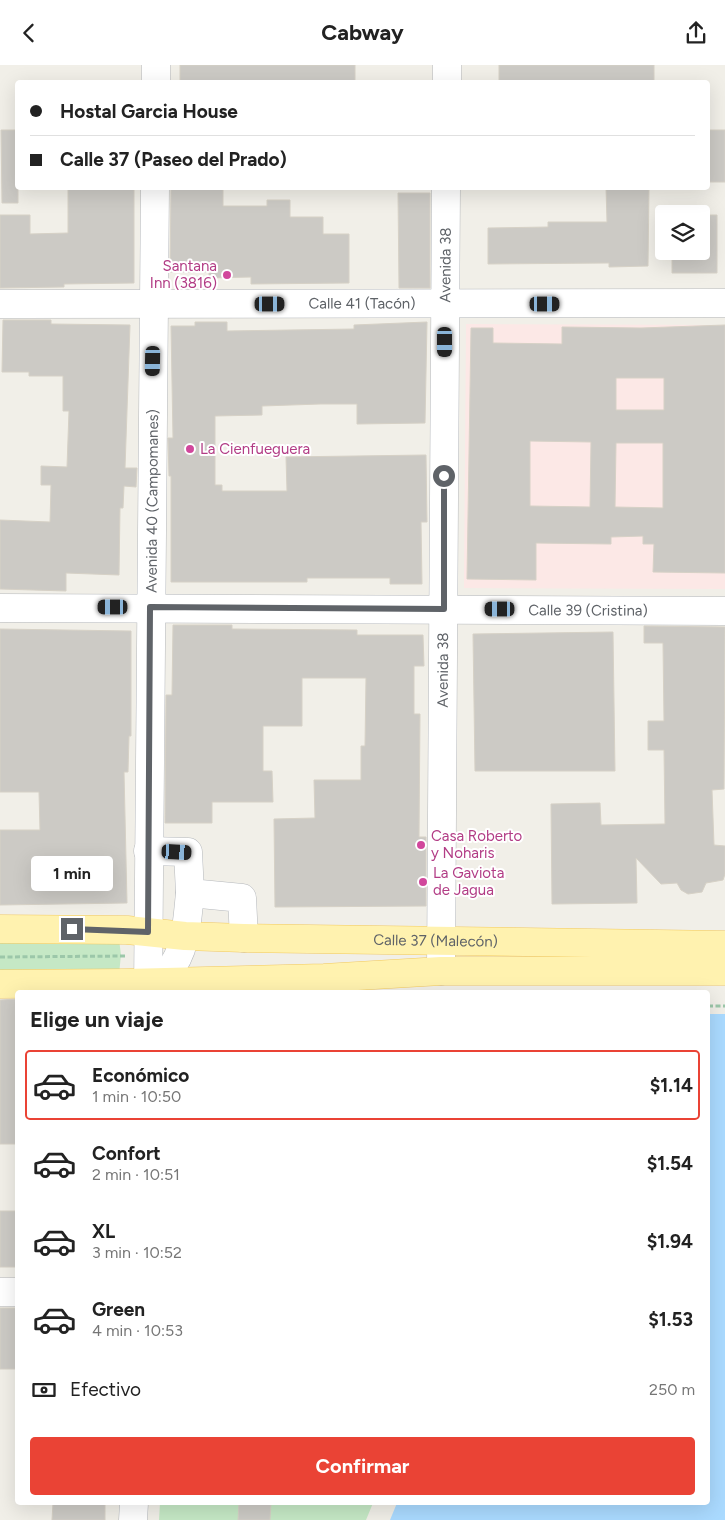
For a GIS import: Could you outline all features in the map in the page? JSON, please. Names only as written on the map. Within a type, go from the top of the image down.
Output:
[{"type":"main road","name":"Calle 37 (Malecón)","points":[[0,929],[148,932],[175,907],[244,937],[725,945]]},
{"type":"main road","name":"Calle 37 (Malecón)","points":[[0,983],[148,987],[441,971],[725,971]]},
{"type":"street","points":[[156,65],[156,80]]},
{"type":"street","points":[[447,80],[448,65]]},
{"type":"street","name":"Avenida 40 (Campomanes)","points":[[148,987],[148,932],[175,907],[156,851],[150,607],[155,190]]},
{"type":"street","name":"Avenida 38","points":[[441,971],[446,190]]},
{"type":"street","name":"Calle 41 (Tacón)","points":[[0,304],[725,303]]},
{"type":"street","name":"Calle 39 (Cristina)","points":[[0,608],[150,607],[725,611]]},
{"type":"street","points":[[148,987],[168,973],[181,951],[175,907],[188,852],[156,851]]},
{"type":"street","points":[[175,907],[242,898],[244,937]]},
{"type":"street","points":[[0,1292],[15,1292]]},
{"type":"street","points":[[134,1505],[134,1520]]},
{"type":"path","points":[[0,957],[126,957]]},
{"type":"path","points":[[710,1005],[725,1006]]},
{"type":"shaded area","points":[[466,324],[725,325],[725,589],[464,588]]},
{"type":"green space","points":[[0,938],[119,939],[121,955],[119,974],[0,974]]},
{"type":"green space","points":[[160,1505],[372,1505],[366,1520],[159,1520]]},
{"type":"water","points":[[710,1014],[725,1014],[725,1520],[390,1520],[396,1505],[710,1505]]},
{"type":"building","points":[[180,65],[355,65],[355,80],[180,80]]},
{"type":"building","points":[[499,65],[654,65],[654,80],[499,80]]},
{"type":"building","points":[[1,130],[15,130],[15,190],[18,190],[18,203],[2,203]]},
{"type":"building","points":[[710,130],[725,130],[725,182],[710,182]]},
{"type":"building","points":[[68,190],[134,190],[134,283],[64,284],[64,287],[0,288],[0,215],[30,215],[30,234],[68,233]]},
{"type":"building","points":[[171,190],[223,190],[223,206],[267,206],[267,200],[290,200],[290,217],[323,217],[323,234],[349,234],[349,283],[251,284],[251,277],[209,278],[209,272],[170,272]]},
{"type":"building","points":[[606,190],[649,190],[648,266],[609,267],[609,263],[488,264],[488,228],[548,227],[548,222],[607,222]]},
{"type":"building","points":[[398,193],[430,193],[430,288],[399,288]]},
{"type":"building","points":[[710,215],[717,215],[717,273],[672,273],[672,260],[710,260]]},
{"type":"building","points":[[3,320],[51,320],[51,324],[130,325],[125,468],[137,468],[136,487],[124,486],[123,508],[120,508],[119,575],[66,573],[66,591],[0,589],[0,520],[50,522],[51,485],[41,485],[41,466],[67,467],[69,411],[63,411],[63,376],[29,376],[29,372],[2,372]]},
{"type":"building","points":[[195,322],[227,322],[227,331],[354,329],[354,325],[427,322],[425,423],[357,424],[357,404],[262,406],[262,415],[215,416],[215,485],[222,485],[222,491],[287,491],[286,457],[426,455],[427,522],[421,522],[422,584],[390,584],[390,578],[307,578],[307,582],[171,582],[171,476],[169,476],[168,438],[173,438],[171,326],[195,326]]},
{"type":"building","points":[[725,325],[725,573],[653,572],[654,544],[643,544],[643,536],[611,537],[611,544],[536,543],[536,580],[467,579],[471,328],[493,328],[493,343],[562,344],[562,327],[641,328]],"holes":[[[616,378],[664,378],[664,410],[616,410]],[[530,441],[591,442],[590,507],[530,506]],[[616,443],[663,443],[663,508],[615,507]]]},
{"type":"building","points":[[173,625],[232,625],[232,629],[357,630],[357,635],[423,635],[424,666],[414,666],[414,714],[420,714],[419,837],[426,837],[426,906],[275,907],[274,819],[315,818],[314,780],[361,780],[361,746],[365,746],[366,678],[302,678],[302,726],[263,726],[263,771],[272,771],[273,802],[212,802],[212,823],[165,823],[166,695],[172,695]]},
{"type":"building","points":[[644,626],[725,627],[724,789],[712,790],[714,845],[725,846],[725,874],[723,880],[706,883],[702,892],[688,894],[681,890],[677,883],[661,884],[636,858],[637,903],[552,904],[551,804],[600,803],[601,825],[665,824],[664,750],[648,750],[648,721],[664,721],[663,643],[644,643]]},
{"type":"building","points":[[0,629],[131,631],[131,736],[129,736],[128,772],[124,772],[127,903],[0,905],[0,830],[40,830],[39,792],[0,792]]},
{"type":"building","points":[[613,632],[615,771],[475,771],[473,634]]},
{"type":"building","points":[[15,999],[15,1144],[0,1144],[0,1000]]},
{"type":"building","points":[[0,1211],[15,1211],[15,1267],[0,1267]]},
{"type":"building","points":[[0,1308],[15,1308],[15,1369],[0,1369]]},
{"type":"building","points":[[53,1505],[105,1505],[105,1520],[52,1520]]},
{"type":"building","points":[[239,1505],[271,1505],[270,1520],[238,1520]]},
{"type":"place","name":"Santana Inn (3816)","points":[[227,275]]},
{"type":"place","name":"La Cienfueguera","points":[[190,449]]},
{"type":"place","name":"Casa Roberto y Noharis","points":[[421,845]]},
{"type":"place","name":"La Gaviota de Jagua","points":[[423,882]]},
{"type":"route","points":[[72,929],[148,932],[150,607],[444,609],[444,476]]}]
